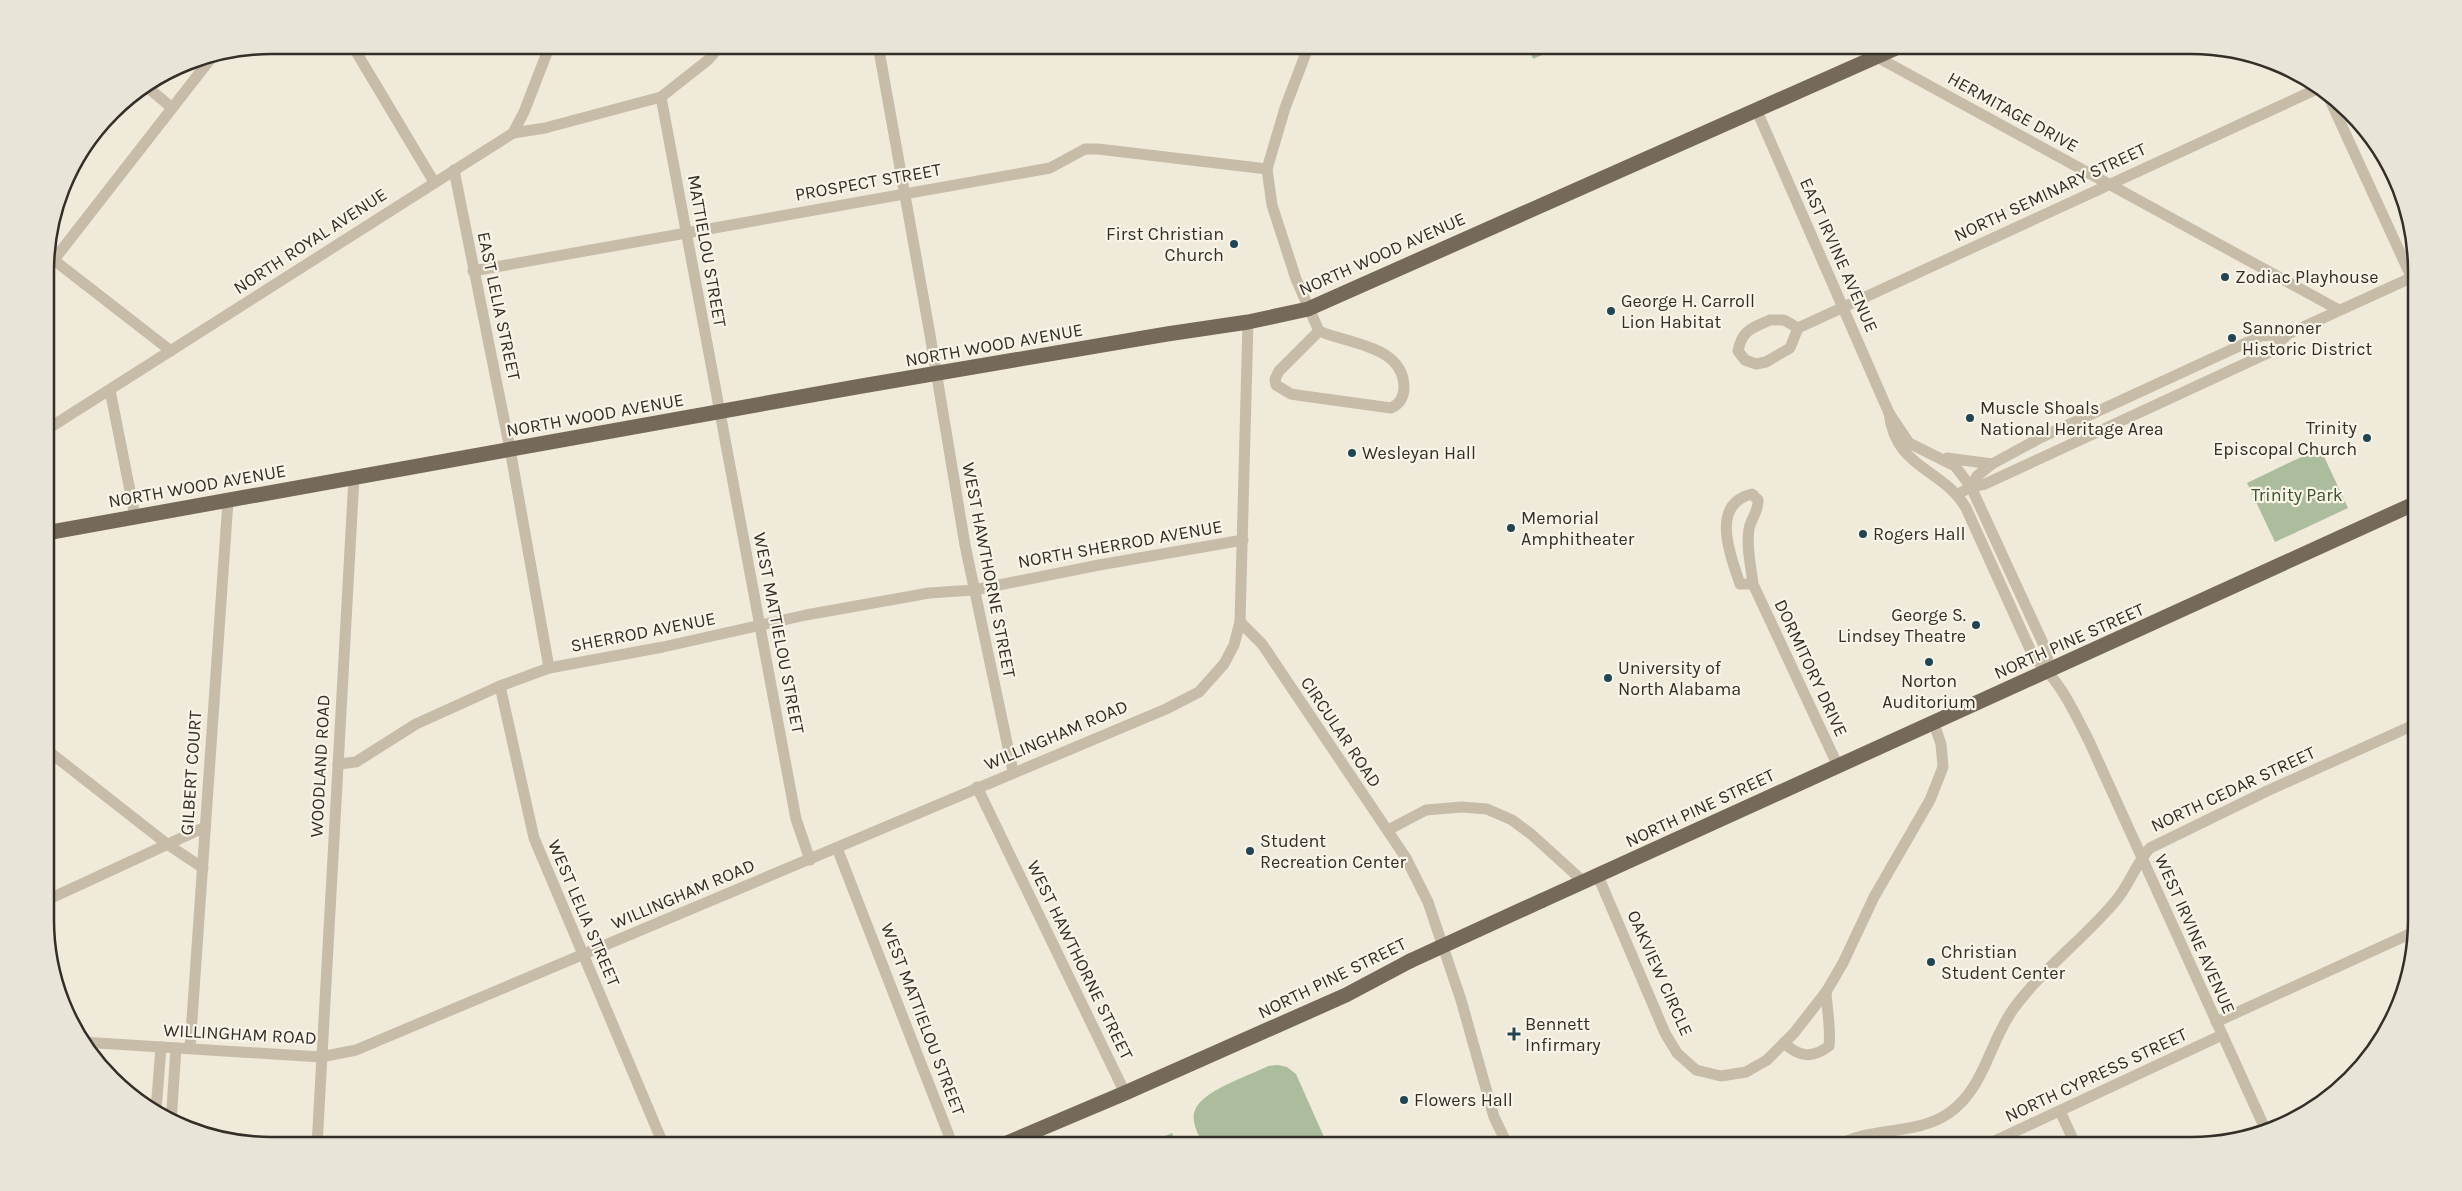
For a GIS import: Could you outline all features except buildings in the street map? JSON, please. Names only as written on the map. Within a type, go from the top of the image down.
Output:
[{"type":"main road","name":"NORTH WOOD AVENUE","points":[[54,531],[719,412],[1167,334],[1248,322],[1308,309],[1481,230],[1758,111],[1884,54]]},
{"type":"main road","name":"NORTH PINE STREET","points":[[1021,1137],[1346,996],[1410,962],[2408,507]]},
{"type":"street","points":[[357,54],[434,182]]},
{"type":"street","points":[[513,133],[524,112],[547,54]]},
{"type":"street","points":[[513,133],[545,128],[661,97],[713,54]]},
{"type":"street","name":"WEST HAWTHORNE STREET","points":[[880,54],[906,193],[974,590],[1013,771]]},
{"type":"street","points":[[1305,54],[1285,108],[1267,169],[1272,205],[1308,309],[1320,331],[1338,340],[1376,349],[1387,355],[1396,364],[1404,383],[1404,393],[1397,406],[1391,408],[1291,394],[1276,385],[1275,379],[1279,371],[1320,331]]},
{"type":"street","name":"HERMITAGE DRIVE","points":[[1875,54],[1989,120],[2339,310]]},
{"type":"street","points":[[55,251],[207,63]]},
{"type":"street","points":[[150,90],[171,107]]},
{"type":"street","name":"NORTH SEMINARY STREET","points":[[1798,328],[2107,184],[2314,91]]},
{"type":"street","name":"MATTIELOU STREET","points":[[661,97],[719,412]]},
{"type":"street","points":[[2334,108],[2408,266]]},
{"type":"street","name":"EAST IRVINE AVENUE","points":[[1758,111],[1889,413],[1909,443],[1955,466],[1971,487],[2048,652],[2048,671]]},
{"type":"street","name":"NORTH ROYAL AVENUE","points":[[54,425],[513,133]]},
{"type":"street","name":"PROSPECT STREET","points":[[473,271],[1050,168],[1085,149],[1267,169]]},
{"type":"street","name":"EAST LELIA STREET","points":[[454,170],[510,449]]},
{"type":"street","points":[[54,260],[171,351]]},
{"type":"street","points":[[1958,494],[1971,487],[1986,484],[2268,353],[2288,334],[2339,310],[2408,281]]},
{"type":"street","points":[[1770,320],[1784,320],[1798,328],[1790,348],[1766,362],[1756,364],[1745,360],[1738,351],[1740,338],[1750,328],[1770,320]]},
{"type":"street","points":[[1240,622],[1248,322]]},
{"type":"street","points":[[1971,487],[1978,476],[1992,464],[2042,437],[2261,336],[2288,334]]},
{"type":"street","points":[[110,390],[134,516]]},
{"type":"street","name":"WEST MATTIELOU STREET","points":[[719,412],[796,819],[810,860]]},
{"type":"street","name":"EAST IRVINE AVENUE","points":[[1889,413],[1891,429],[1902,450],[1920,467],[1958,494],[2034,658],[2048,671]]},
{"type":"street","points":[[2042,437],[2051,454]]},
{"type":"street","points":[[510,449],[549,668]]},
{"type":"street","points":[[1940,457],[1992,464]]},
{"type":"street","name":"WOODLAND ROAD","points":[[318,1137],[354,477]]},
{"type":"street","name":"DORMITORY DRIVE","points":[[1753,584],[1740,584],[1725,540],[1726,522],[1733,506],[1743,496],[1752,494],[1758,500],[1759,507],[1749,528],[1749,553],[1753,584],[1838,766]]},
{"type":"street","name":"GILBERT COURT","points":[[190,1048],[228,501]]},
{"type":"street","name":"NORTH SHERROD AVENUE","points":[[974,590],[1090,566],[1243,540]]},
{"type":"street","name":"SHERROD AVENUE","points":[[338,764],[356,762],[416,724],[500,686],[549,668],[760,627],[806,615],[901,598],[974,590]]},
{"type":"street","name":"WILLINGHAM ROAD","points":[[91,1043],[322,1057],[356,1050],[459,1005],[583,956],[810,860],[1013,771],[1166,709],[1199,692],[1224,664],[1234,645],[1240,622]]},
{"type":"street","name":"CIRCULAR ROAD","points":[[1240,622],[1263,646],[1312,722],[1406,858],[1428,902],[1461,1000],[1494,1117],[1504,1137]]},
{"type":"street","name":"WEST IRVINE AVENUE","points":[[2048,671],[2067,698],[2142,857],[2263,1125]]},
{"type":"street","name":"WEST LELIA STREET","points":[[500,686],[534,838],[660,1137]]},
{"type":"street","name":"OAKVIEW CIRCLE","points":[[1592,879],[1665,1033],[1677,1054],[1696,1070],[1721,1076],[1746,1072],[1767,1060],[1784,1043],[1826,992],[1843,963],[1874,897],[1934,792],[1944,767],[1941,744],[1934,724]]},
{"type":"street","name":"NORTH CEDAR STREET","points":[[1859,1137],[1926,1124],[1948,1114],[1967,1097],[1980,1076],[2000,1030],[2013,1009],[2115,903],[2134,875],[2142,857],[2150,848],[2267,791],[2408,728]]},
{"type":"street","points":[[54,756],[167,844],[202,868]]},
{"type":"street","name":"WEST HAWTHORNE STREET","points":[[977,787],[1125,1093]]},
{"type":"street","points":[[1388,830],[1426,810],[1462,806],[1487,809],[1512,820],[1592,879]]},
{"type":"street","points":[[54,897],[205,827]]},
{"type":"street","name":"WEST MATTIELOU STREET","points":[[837,848],[949,1137]]},
{"type":"street","points":[[2216,1022],[2408,935]]},
{"type":"street","points":[[1784,1043],[1792,1050],[1805,1056],[1820,1054],[1829,1046],[1831,1029],[1827,1016],[1826,992]]},
{"type":"street","name":"NORTH CYPRESS STREET","points":[[2004,1137],[2222,1035]]},
{"type":"street","points":[[156,1105],[161,1047]]},
{"type":"street","points":[[170,1112],[176,1048]]},
{"type":"street","points":[[2060,1111],[2072,1137]]},
{"type":"green space","points":[[1531,54],[1544,54],[1533,59]]},
{"type":"green space","name":"Trinity Park","points":[[2320,448],[2348,508],[2275,542],[2247,483]]},
{"type":"green space","points":[[1278,1065],[1287,1067],[1296,1074],[1324,1137],[1200,1137],[1194,1121],[1194,1113],[1198,1105],[1215,1091],[1268,1066]]},
{"type":"green space","points":[[1172,1133],[1174,1137],[1163,1137]]},
{"type":"place","name":"First Christian Church","points":[[1234,244]]},
{"type":"place","name":"Zodiac Playhouse","points":[[2225,277]]},
{"type":"place","name":"George H. Carroll Lion Habitat","points":[[1611,311]]},
{"type":"place","name":"Sannoner Historic District","points":[[2232,338]]},
{"type":"place","name":"Muscle Shoals National Heritage Area","points":[[1970,418]]},
{"type":"place","name":"Trinity Episcopal Church","points":[[2367,438]]},
{"type":"place","name":"Wesleyan Hall","points":[[1352,453]]},
{"type":"place","name":"Memorial Amphitheater","points":[[1511,528]]},
{"type":"place","name":"Rogers Hall","points":[[1863,534]]},
{"type":"place","name":"George S. Lindsey Theatre","points":[[1976,625]]},
{"type":"place","name":"Norton Auditorium","points":[[1929,662]]},
{"type":"place","name":"University of North Alabama","points":[[1608,678]]},
{"type":"place","name":"Student Recreation Center","points":[[1250,851]]},
{"type":"place","name":"Christian Student Center","points":[[1931,962]]},
{"type":"place","name":"Bennett Infirmary","points":[[1514,1034]]},
{"type":"place","name":"Flowers Hall","points":[[1404,1100]]}]
